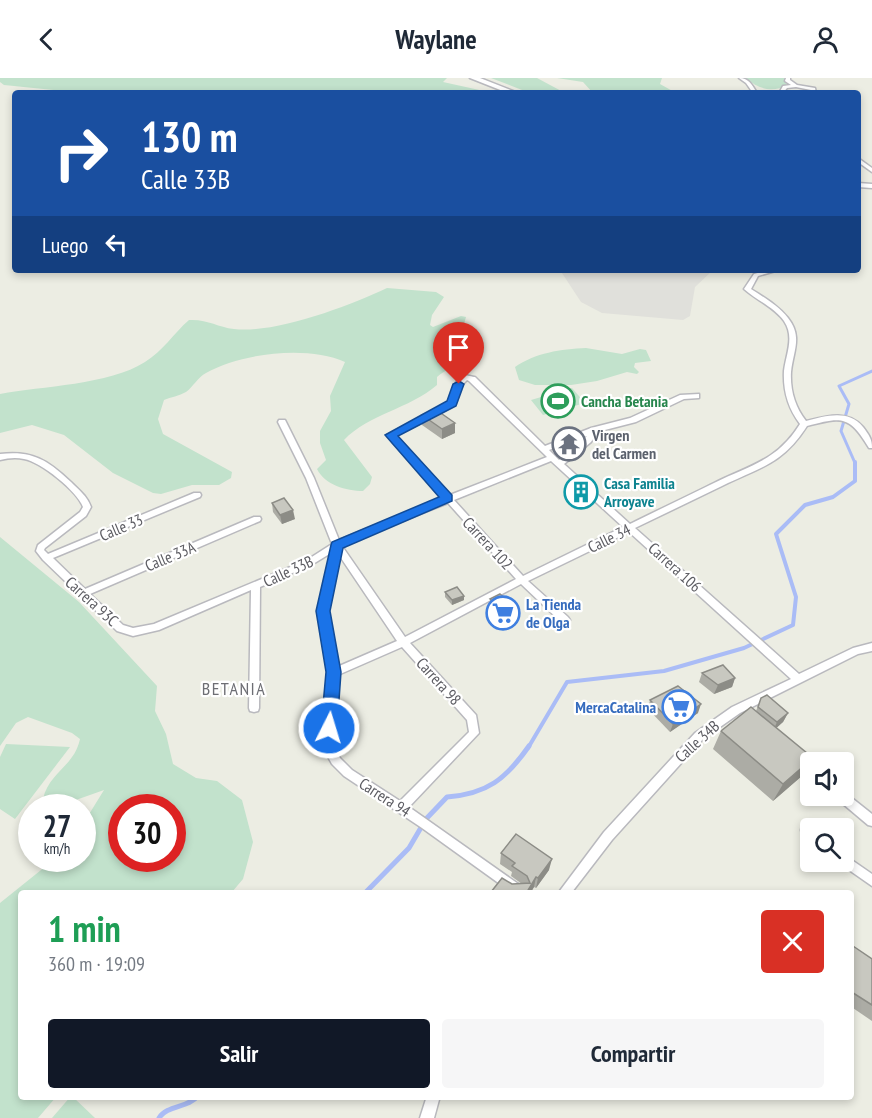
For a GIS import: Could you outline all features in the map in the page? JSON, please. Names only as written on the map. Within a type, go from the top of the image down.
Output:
[{"type":"street","points":[[472,78],[489,81],[496,89],[501,90]]},
{"type":"street","points":[[741,78],[748,81],[753,90]]},
{"type":"street","points":[[788,78],[787,80],[796,86]]},
{"type":"street","points":[[783,90],[785,87],[796,86],[813,90]]},
{"type":"street","points":[[764,273],[756,275],[747,290],[777,310],[790,326],[795,344],[789,363],[789,404],[804,424],[835,416],[856,422],[864,430],[872,446]]},
{"type":"street","name":"Carrera 102","points":[[472,379],[462,378],[452,403],[391,435],[522,580],[565,620]]},
{"type":"street","name":"Carrera 106","points":[[472,379],[556,461],[799,680]]},
{"type":"street","points":[[545,449],[594,430],[633,420],[683,397],[696,396]]},
{"type":"street","points":[[282,422],[310,478],[337,545]]},
{"type":"street","name":"Calle 34","points":[[403,642],[522,580],[729,479],[755,471],[795,440],[804,424]]},
{"type":"street","name":"Calle 33B","points":[[156,627],[256,587],[310,562],[337,545],[448,498],[556,461],[588,441],[594,430]]},
{"type":"street","name":"Carrera 93C","points":[[0,458],[16,453],[38,458],[87,503],[83,514],[41,547],[40,551],[46,558],[120,628],[133,632],[156,627]]},
{"type":"street","name":"Calle 33","points":[[46,558],[197,495]]},
{"type":"street","name":"Calle 33A","points":[[83,593],[257,519]]},
{"type":"street","name":"Carrera 98","points":[[337,545],[403,642],[472,718],[474,733],[400,808]]},
{"type":"street","name":"Carrera 94","points":[[337,545],[323,611],[333,672],[327,746],[336,761],[348,773],[426,824],[517,890]]},
{"type":"street","points":[[254,708],[256,587]]},
{"type":"street","points":[[333,672],[403,642]]},
{"type":"street","name":"Calle 34B","points":[[568,890],[608,836],[669,766],[699,736],[799,680],[856,651],[872,647]]},
{"type":"street","points":[[854,806],[872,821]]},
{"type":"street","points":[[854,867],[872,881]]},
{"type":"street","points":[[426,1118],[433,1100]]},
{"type":"shaded area","points":[[562,273],[710,273],[695,287],[690,316],[683,320],[602,313],[581,302]]},
{"type":"green space","points":[[0,78],[447,78],[443,82],[479,90],[53,90],[4,85],[0,82]]},
{"type":"green space","points":[[491,78],[537,78],[559,90],[522,90]]},
{"type":"green space","points":[[557,78],[662,78],[660,84],[671,90],[590,90],[583,82]]},
{"type":"green space","points":[[746,78],[784,78],[787,85],[776,89],[766,89]]},
{"type":"green space","points":[[387,288],[436,292],[444,297],[432,315],[430,325],[433,327],[461,316],[466,317],[458,357],[437,377],[437,385],[414,400],[365,424],[344,440],[372,477],[370,484],[363,491],[337,486],[325,479],[317,469],[326,460],[320,443],[320,431],[331,411],[330,396],[345,362],[312,354],[275,354],[238,360],[206,373],[186,392],[164,400],[158,419],[163,434],[232,472],[231,478],[219,485],[192,485],[161,494],[153,493],[113,473],[64,435],[32,425],[0,433],[0,394],[75,384],[130,370],[157,353],[189,320],[234,329],[270,327],[333,310]]},
{"type":"green space","points":[[586,348],[622,354],[640,349],[646,350],[651,361],[635,363],[634,367],[639,372],[637,374],[627,372],[597,381],[571,385],[535,385],[519,380],[515,367],[531,358],[558,351]]},
{"type":"green space","name":"Cancha Betania","points":[[572,388],[585,403],[543,415],[531,400]]},
{"type":"green space","points":[[0,537],[79,602],[157,686],[155,711],[166,734],[173,764],[196,778],[217,781],[242,800],[253,842],[243,879],[234,890],[18,890],[18,1100],[53,1100],[38,1118],[0,1118],[0,903],[39,872],[96,872],[96,803],[104,790],[93,794],[45,794],[50,782],[73,756],[80,739],[72,733],[28,717],[16,723],[0,746]]},
{"type":"green space","points":[[6,744],[70,747],[34,794],[18,794],[18,815],[15,819],[0,809],[0,757]]},
{"type":"green space","points":[[68,1100],[76,1100],[95,1118],[52,1118]]},
{"type":"building","points":[[435,409],[455,423],[442,429],[422,415]]},
{"type":"building","points":[[579,481],[595,496],[589,500],[572,484]]},
{"type":"building","points":[[284,498],[293,510],[280,515],[272,503]]},
{"type":"building","points":[[457,587],[464,596],[452,600],[445,592]]},
{"type":"building","points":[[500,594],[519,610],[510,616],[490,599]]},
{"type":"building","points":[[723,665],[735,678],[718,685],[702,673]]},
{"type":"building","points":[[678,686],[701,704],[673,724],[650,700]]},
{"type":"building","points":[[767,695],[788,713],[777,722],[758,707],[761,698]]},
{"type":"building","points":[[751,707],[806,752],[800,752],[800,769],[783,784],[721,731]]},
{"type":"building","points":[[516,834],[552,859],[528,890],[493,890],[502,878],[512,884],[530,883],[527,876],[512,866],[515,863],[501,853]]},
{"type":"building","points":[[854,947],[872,959],[872,1005],[854,994]]},
{"type":"waterway","points":[[855,463],[841,431],[849,404],[839,386],[872,371]]},
{"type":"waterway","points":[[528,748],[567,682],[664,671],[744,648],[793,625],[796,597],[776,534],[805,505],[833,497],[855,481],[855,463]]},
{"type":"waterway","points":[[368,890],[409,848],[426,819],[447,797],[473,792],[494,783],[521,758],[529,746]]},
{"type":"waterway","points":[[159,1118],[167,1111],[194,1100]]},
{"type":"place","name":"Cancha Betania","points":[[558,401]]},
{"type":"place","name":"Virgen del Carmen","points":[[569,444]]},
{"type":"place","name":"Casa Familia Arroyave","points":[[581,492]]},
{"type":"place","name":"La Tienda de Olga","points":[[503,613]]},
{"type":"place","name":"MercaCatalina","points":[[679,707]]},
{"type":"district","name":"BETANIA","points":[[234,689]]},
{"type":"route","points":[[329,728],[333,672],[323,611],[337,545],[448,498],[391,435],[452,403],[459,384]]}]
